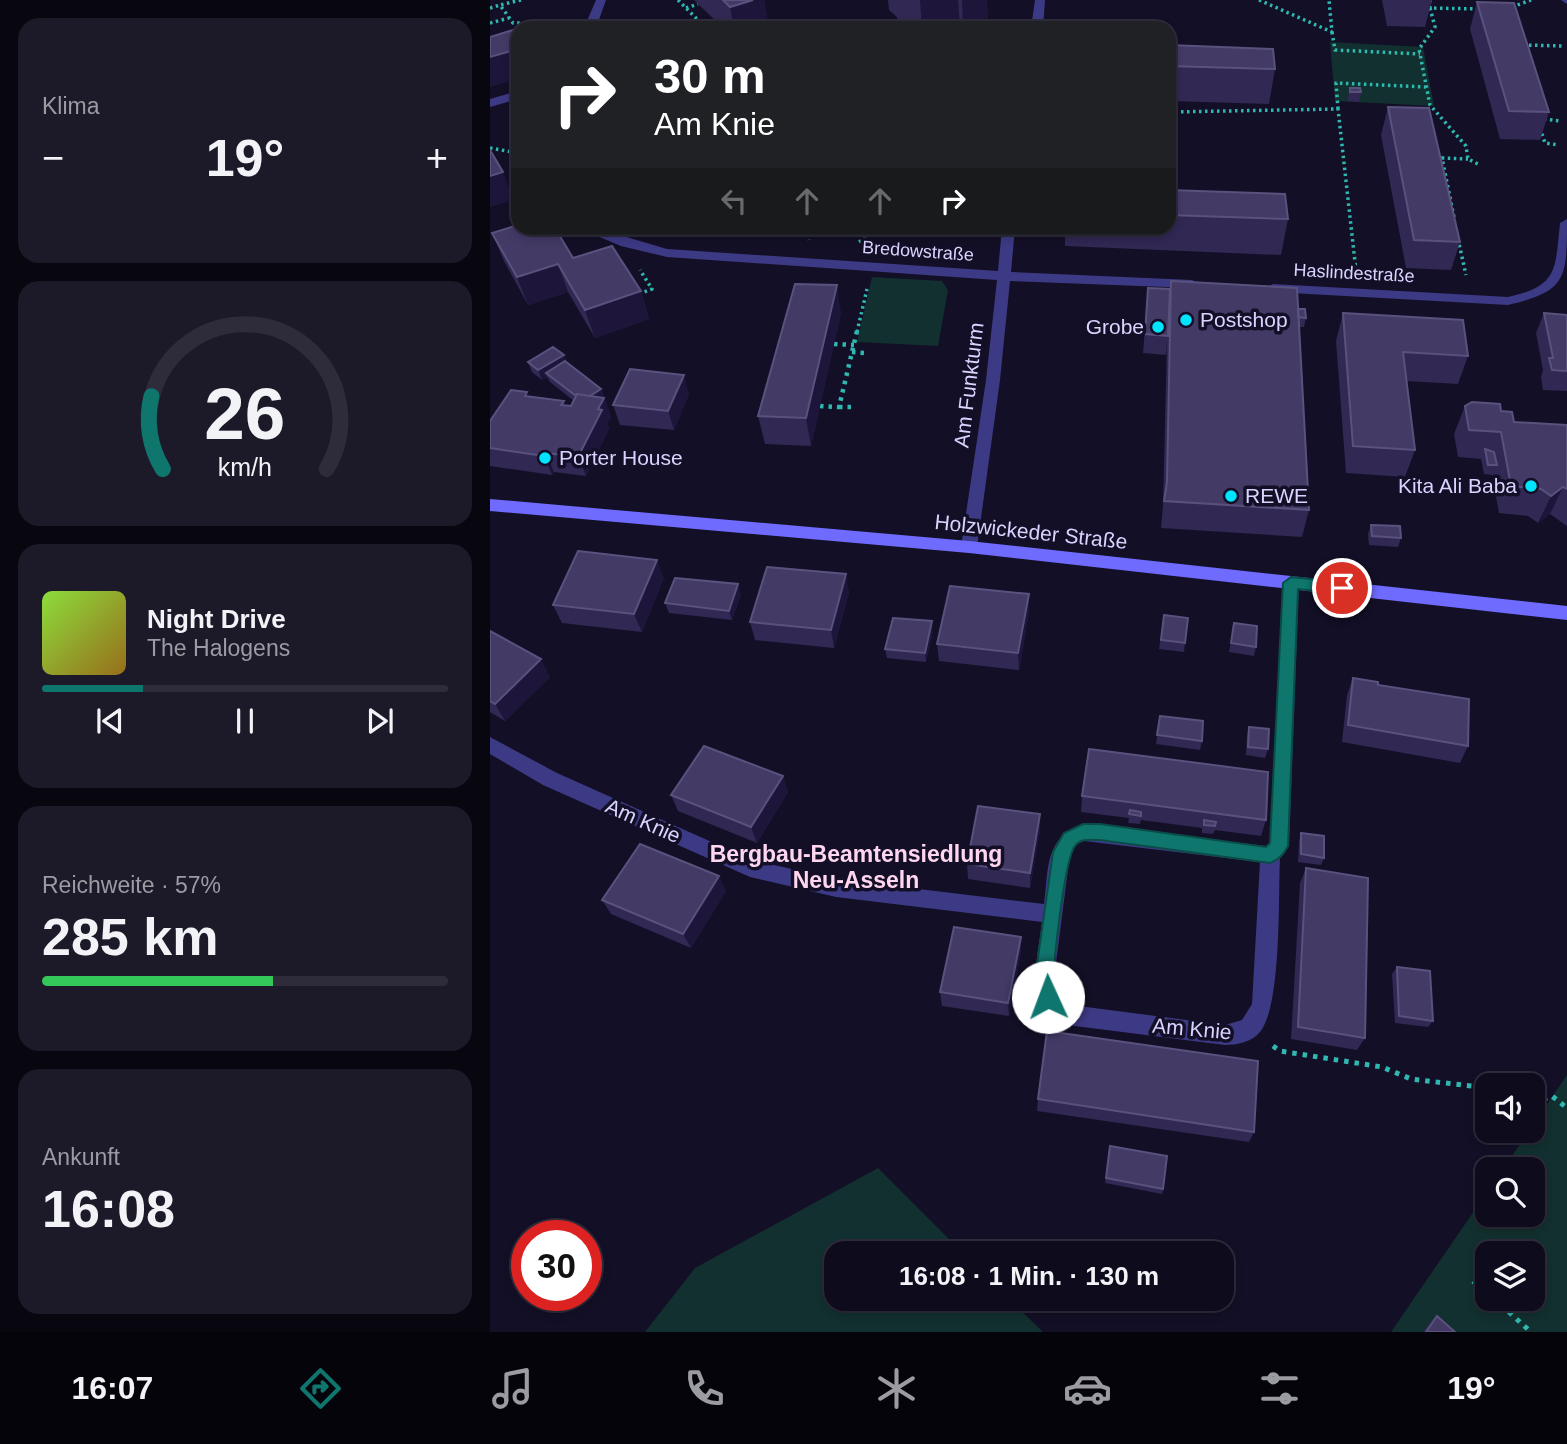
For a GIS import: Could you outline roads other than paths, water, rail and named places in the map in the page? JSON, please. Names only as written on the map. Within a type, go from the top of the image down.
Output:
[{"type":"main road","name":"Holzwickeder Straße","points":[[490,505],[969,547],[1567,613]]},
{"type":"street","points":[[593,21],[601,0]]},
{"type":"street","points":[[1038,21],[1040,0]]},
{"type":"street","points":[[490,103],[511,97]]},
{"type":"street","name":"Haslindestraße","points":[[1265,288],[1508,301],[1529,298],[1550,289],[1561,274],[1567,223]]},
{"type":"street","name":"Bredowstraße","points":[[604,235],[667,253],[1002,276]]},
{"type":"street","name":"Am Funkturm","points":[[969,547],[993,380],[1008,235]]},
{"type":"street","points":[[1002,276],[1210,285]]},
{"type":"street","name":"Am Knie","points":[[1270,855],[1100,832],[1083,832],[1070,838],[1061,852],[1044,978],[1048,997],[1054,1006],[1067,1015],[1226,1035],[1240,1035],[1256,1022],[1262,1004],[1270,855],[1279,846],[1291,583]]},
{"type":"street","name":"Am Knie","points":[[490,745],[550,779],[750,868],[836,888],[1052,914]]},
{"type":"place","name":"Postshop","points":[[1186,320]]},
{"type":"place","name":"Grobe","points":[[1158,327]]},
{"type":"place","name":"Porter House","points":[[545,458]]},
{"type":"place","name":"Kita Ali Baba","points":[[1531,486]]},
{"type":"place","name":"REWE","points":[[1231,496]]},
{"type":"district","name":"Bergbau-Beamtensiedlung Neu-Asseln","points":[[856,867]]}]
